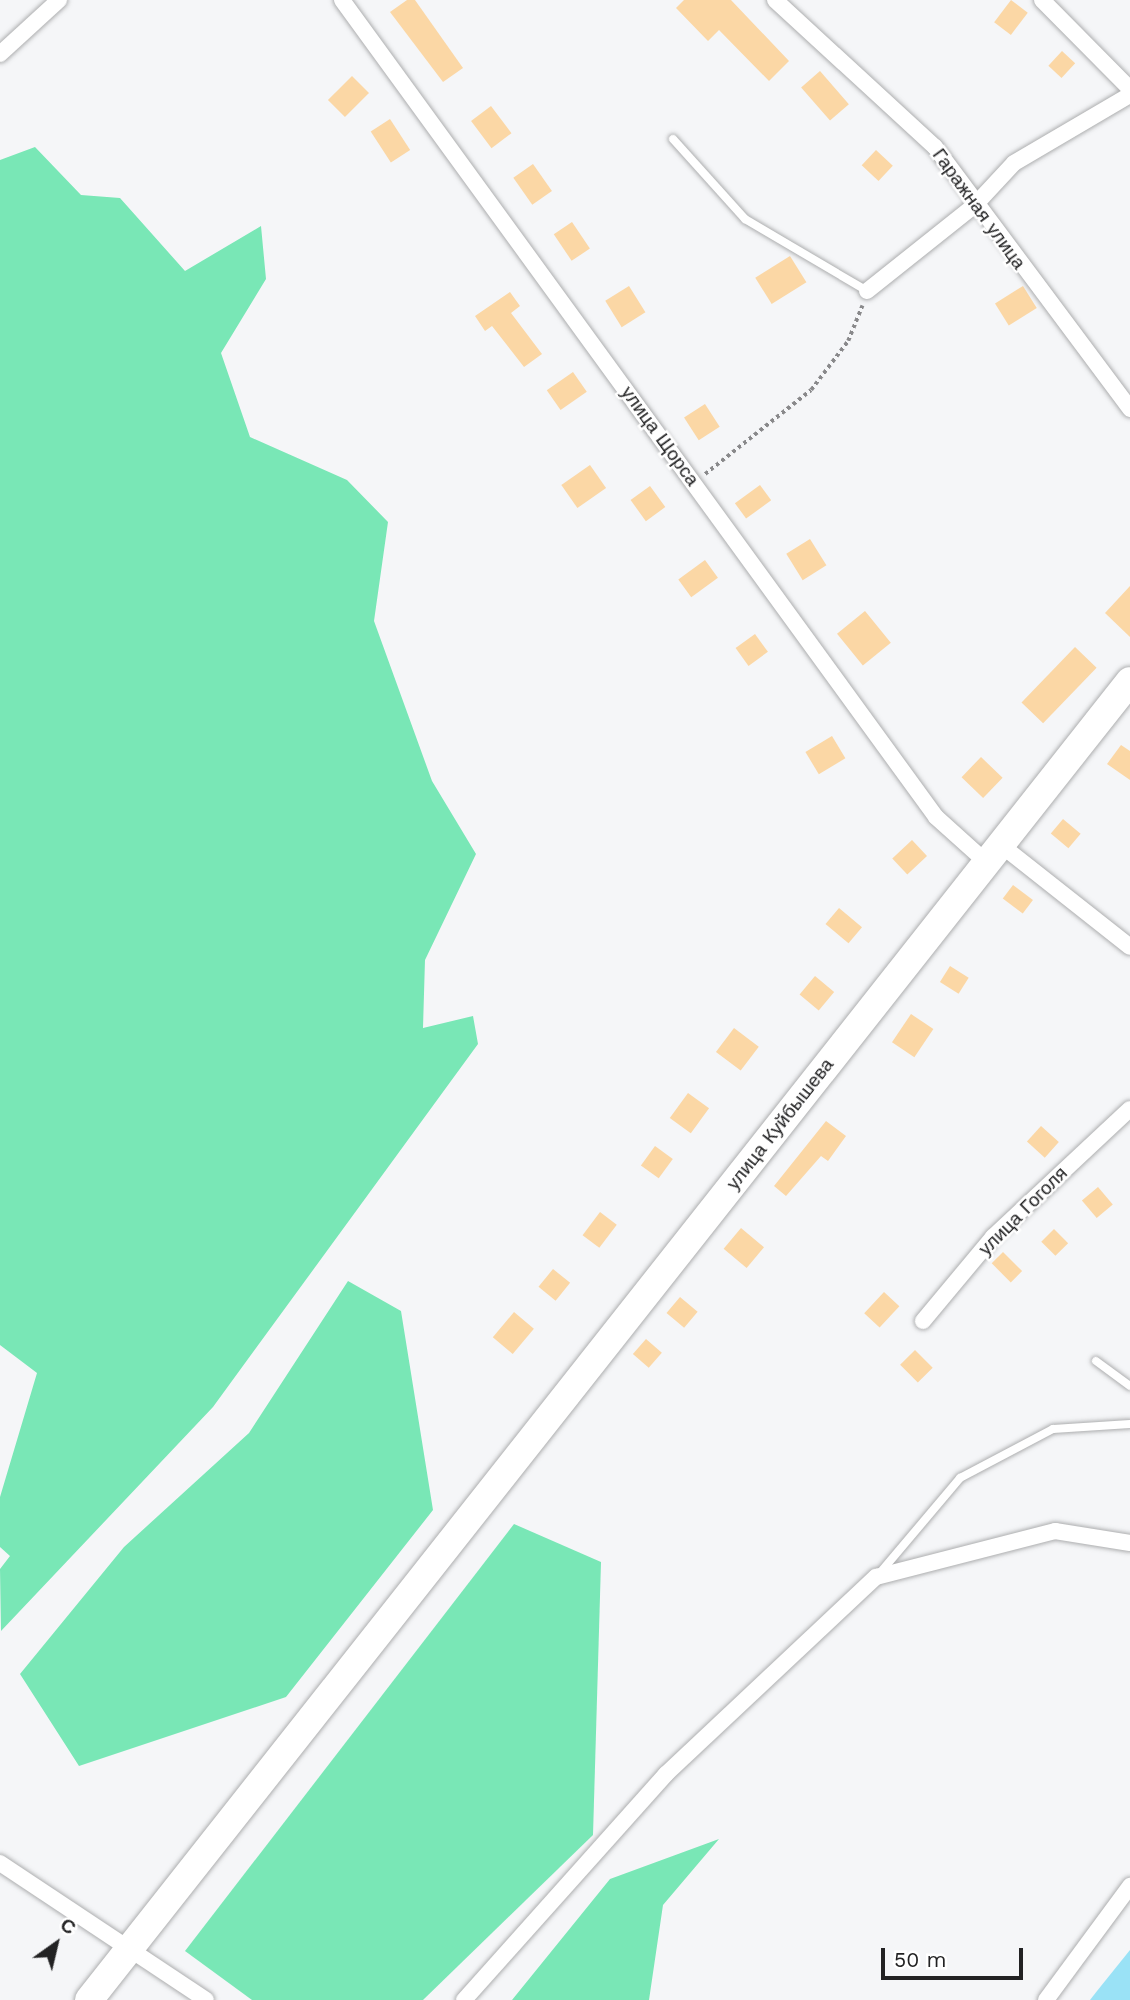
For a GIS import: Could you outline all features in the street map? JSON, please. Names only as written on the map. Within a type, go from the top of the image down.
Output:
[{"type":"highway","name":"улица Куйбышева","points":[[89,2000],[1130,681]]},
{"type":"street","points":[[0,54],[59,0]]},
{"type":"street","name":"улица Щорса","points":[[342,0],[936,817],[1130,947]]},
{"type":"street","name":"Гаражная улица","points":[[775,0],[935,147],[975,205],[1130,409]]},
{"type":"street","points":[[867,291],[975,205],[1014,163],[1130,92],[1042,0]]},
{"type":"street","name":"улица Гоголя","points":[[923,1321],[993,1237],[1130,1109]]},
{"type":"street","points":[[464,2000],[666,1774],[876,1577],[1055,1531],[1130,1543]]},
{"type":"street","points":[[0,1863],[206,2000]]},
{"type":"street","points":[[1045,2000],[1130,1886]]},
{"type":"lane","points":[[673,139],[745,219],[867,291]]},
{"type":"lane","points":[[1096,1360],[1130,1386]]},
{"type":"lane","points":[[876,1577],[960,1478],[1053,1429],[1130,1424]]},
{"type":"path","points":[[694,483],[811,390],[848,341],[867,291]]},
{"type":"green space","points":[[35,147],[81,195],[120,198],[185,271],[261,226],[266,279],[221,353],[250,437],[347,480],[388,522],[374,621],[432,781],[476,854],[425,960],[423,1028],[473,1016],[478,1044],[213,1407],[1,1631],[0,1569],[10,1556],[0,1547],[0,1497],[37,1373],[0,1345],[0,160]]},
{"type":"green space","points":[[348,1281],[401,1311],[433,1510],[286,1697],[79,1766],[20,1674],[124,1547],[249,1433]]},
{"type":"green space","points":[[514,1524],[601,1562],[593,1835],[423,2000],[252,2000],[185,1951]]},
{"type":"green space","points":[[719,1839],[663,1905],[649,2000],[512,2000],[610,1879]]},
{"type":"water","points":[[1130,1950],[1130,2000],[1090,2000],[1097,1991]]},
{"type":"building","points":[[407,0],[415,0],[463,68],[443,82],[390,12]]},
{"type":"building","points":[[684,0],[731,0],[789,61],[769,81],[719,30],[708,41],[676,8]]},
{"type":"building","points":[[1011,0],[1028,13],[1011,35],[994,22]]},
{"type":"building","points":[[1062,51],[1075,63],[1062,78],[1048,66]]},
{"type":"building","points":[[820,71],[849,104],[830,121],[801,87]]},
{"type":"building","points":[[352,76],[369,93],[345,117],[328,100]]},
{"type":"building","points":[[491,106],[511,133],[491,148],[471,121]]},
{"type":"building","points":[[390,119],[410,150],[391,163],[371,132]]},
{"type":"building","points":[[876,150],[893,166],[878,181],[862,165]]},
{"type":"building","points":[[533,164],[552,191],[532,205],[513,178]]},
{"type":"building","points":[[572,222],[590,249],[572,261],[554,234]]},
{"type":"building","points":[[790,256],[806,282],[772,304],[755,278]]},
{"type":"building","points":[[629,286],[645,312],[622,327],[605,301]]},
{"type":"building","points":[[1023,286],[1037,308],[1009,326],[995,303]]},
{"type":"building","points":[[510,292],[520,306],[511,313],[542,354],[524,367],[492,326],[485,331],[475,316]]},
{"type":"building","points":[[573,372],[587,392],[561,410],[547,390]]},
{"type":"building","points":[[705,404],[720,427],[699,440],[684,418]]},
{"type":"building","points":[[590,465],[606,488],[577,508],[561,485]]},
{"type":"building","points":[[760,485],[771,500],[746,519],[735,503]]},
{"type":"building","points":[[650,486],[665,507],[646,521],[631,500]]},
{"type":"building","points":[[810,539],[826,565],[803,580],[786,554]]},
{"type":"building","points":[[705,560],[718,578],[691,597],[678,579]]},
{"type":"building","points":[[1130,586],[1130,637],[1105,613]]},
{"type":"building","points":[[865,611],[891,643],[863,666],[837,634]]},
{"type":"building","points":[[755,634],[768,652],[749,666],[736,648]]},
{"type":"building","points":[[1075,647],[1097,668],[1043,723],[1022,702]]},
{"type":"building","points":[[832,736],[845,758],[819,774],[805,752]]},
{"type":"building","points":[[1121,745],[1130,751],[1130,780],[1107,764]]},
{"type":"building","points":[[981,757],[1003,778],[983,798],[962,777]]},
{"type":"building","points":[[1063,819],[1081,834],[1068,848],[1051,834]]},
{"type":"building","points":[[912,840],[927,856],[907,875],[892,858]]},
{"type":"building","points":[[1013,885],[1033,900],[1023,914],[1003,899]]},
{"type":"building","points":[[839,908],[862,927],[848,943],[826,924]]},
{"type":"building","points":[[950,966],[969,978],[959,994],[940,982]]},
{"type":"building","points":[[815,976],[834,992],[819,1010],[800,994]]},
{"type":"building","points":[[911,1014],[933,1029],[914,1057],[892,1042]]},
{"type":"building","points":[[734,1028],[759,1047],[741,1071],[716,1052]]},
{"type":"building","points":[[688,1093],[709,1108],[691,1133],[670,1118]]},
{"type":"building","points":[[826,1121],[846,1136],[828,1161],[821,1156],[786,1196],[774,1186]]},
{"type":"building","points":[[1041,1126],[1059,1142],[1045,1158],[1027,1142]]},
{"type":"building","points":[[655,1146],[673,1159],[659,1178],[641,1165]]},
{"type":"building","points":[[1098,1187],[1113,1205],[1097,1218],[1082,1200]]},
{"type":"building","points":[[600,1212],[617,1225],[599,1248],[583,1235]]},
{"type":"building","points":[[741,1228],[764,1247],[747,1268],[724,1249]]},
{"type":"building","points":[[1054,1229],[1068,1243],[1055,1256],[1041,1242]]},
{"type":"building","points":[[1003,1252],[1022,1271],[1011,1282],[992,1263]]},
{"type":"building","points":[[553,1269],[570,1283],[556,1301],[539,1287]]},
{"type":"building","points":[[884,1292],[899,1306],[880,1328],[864,1313]]},
{"type":"building","points":[[680,1297],[698,1312],[684,1328],[667,1313]]},
{"type":"building","points":[[514,1312],[534,1329],[513,1354],[493,1337]]},
{"type":"building","points":[[646,1339],[662,1353],[649,1368],[633,1354]]},
{"type":"building","points":[[915,1350],[933,1368],[918,1383],[900,1365]]}]
